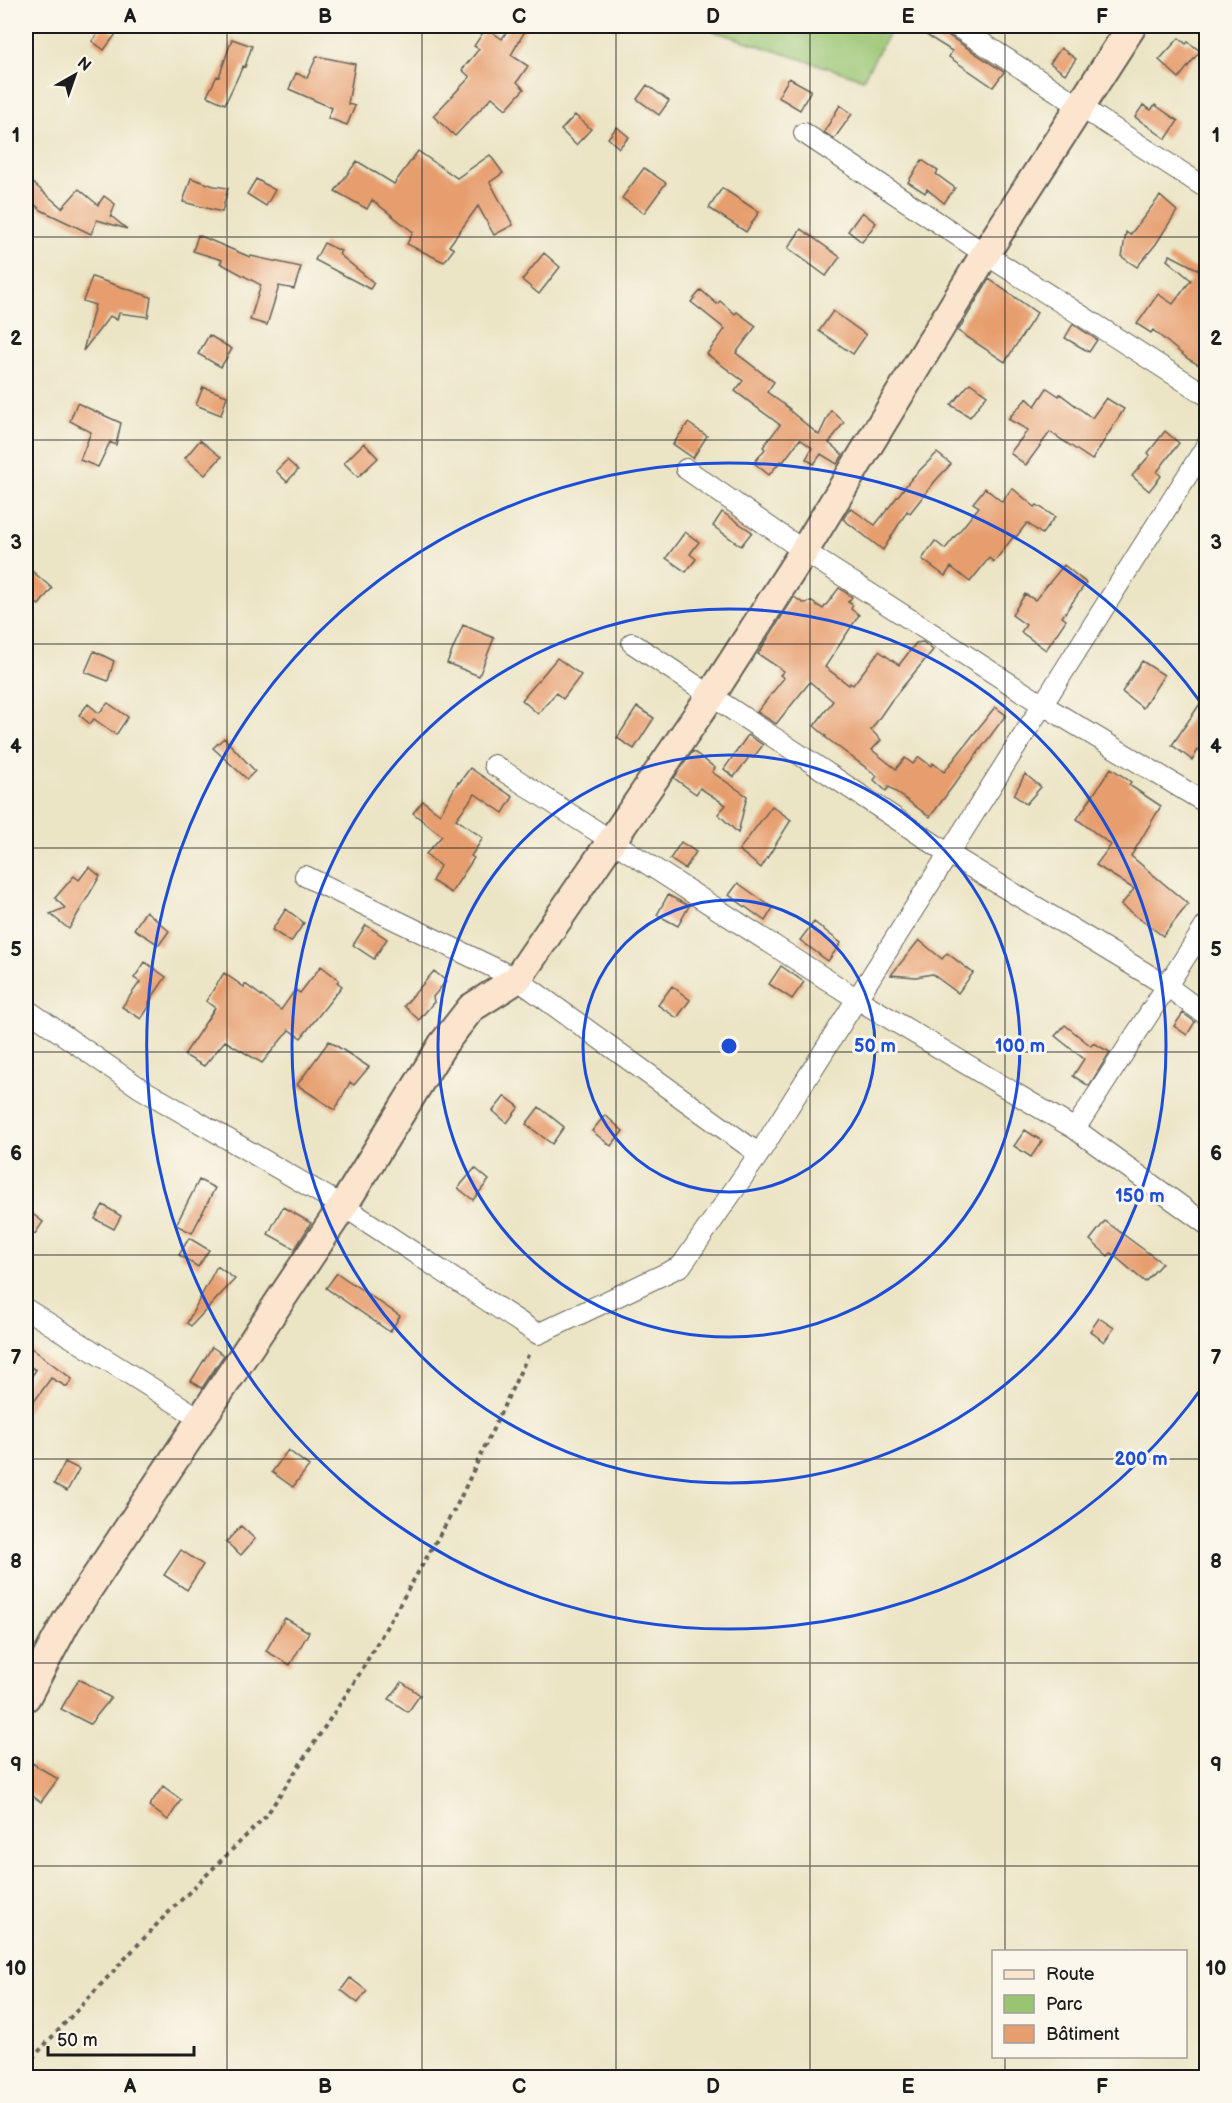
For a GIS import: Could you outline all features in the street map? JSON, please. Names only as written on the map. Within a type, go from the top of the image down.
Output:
[{"type":"street","points":[[956,26],[1206,188]]},
{"type":"street","points":[[26,1697],[66,1622],[343,1206],[443,1044],[471,1008],[517,979],[710,697],[804,551],[985,254],[1132,26]]},
{"type":"street","points":[[804,133],[985,254],[1206,395]]},
{"type":"street","points":[[26,1009],[140,1088],[343,1206],[538,1334],[681,1266],[759,1154],[1206,446]]},
{"type":"street","points":[[686,469],[804,551],[1043,705],[1206,803]]},
{"type":"street","points":[[632,643],[949,854],[1167,986],[1206,1015]]},
{"type":"street","points":[[494,765],[857,999],[1076,1129],[1206,1224]]},
{"type":"street","points":[[305,876],[517,979],[759,1154]]},
{"type":"street","points":[[1076,1129],[1206,924]]},
{"type":"street","points":[[26,1309],[201,1419]]},
{"type":"path","points":[[26,2065],[161,1920],[266,1816],[357,1678],[457,1505],[538,1334]]},
{"type":"green space","points":[[698,26],[893,26],[863,79]]},
{"type":"building","points":[[104,26],[116,34],[104,50],[92,41]]},
{"type":"building","points":[[510,26],[528,26],[511,55],[528,66],[517,82],[524,89],[506,109],[492,97],[455,136],[433,116],[470,77],[462,70],[479,49],[474,46],[486,28],[502,39]]},
{"type":"building","points":[[912,26],[941,26],[949,36],[1004,72],[993,87],[949,57],[952,51]]},
{"type":"building","points":[[1179,38],[1200,51],[1179,78],[1159,60]]},
{"type":"building","points":[[232,39],[252,46],[245,67],[243,66],[225,104],[207,96],[217,76],[219,77]]},
{"type":"building","points":[[1061,48],[1076,59],[1065,74],[1050,63]]},
{"type":"building","points":[[317,56],[355,64],[348,104],[355,106],[347,125],[328,118],[332,108],[289,89],[296,73],[307,78]]},
{"type":"building","points":[[789,78],[811,90],[800,110],[778,97]]},
{"type":"building","points":[[647,85],[669,101],[659,115],[637,99]]},
{"type":"building","points":[[840,105],[852,114],[834,139],[824,132]]},
{"type":"building","points":[[1143,105],[1151,110],[1155,105],[1178,121],[1166,139],[1135,117]]},
{"type":"building","points":[[575,115],[591,129],[576,145],[561,130]]},
{"type":"building","points":[[617,127],[629,137],[619,148],[608,138]]},
{"type":"building","points":[[418,151],[457,178],[490,155],[503,173],[490,182],[513,225],[494,235],[478,206],[449,246],[454,249],[444,262],[407,244],[413,232],[372,200],[367,209],[335,191],[357,161],[394,184]]},
{"type":"building","points":[[922,160],[938,171],[936,174],[955,188],[944,203],[927,189],[925,193],[908,182]]},
{"type":"building","points":[[644,168],[666,183],[644,213],[622,198]]},
{"type":"building","points":[[26,177],[62,208],[79,189],[98,205],[104,196],[115,204],[111,216],[127,229],[97,220],[91,234],[41,210],[26,197]]},
{"type":"building","points":[[191,178],[228,188],[222,212],[183,202]]},
{"type":"building","points":[[256,179],[275,190],[266,206],[247,194]]},
{"type":"building","points":[[722,188],[759,212],[746,232],[709,208]]},
{"type":"building","points":[[1160,196],[1177,211],[1156,244],[1137,267],[1122,257],[1126,232],[1130,235]]},
{"type":"building","points":[[862,212],[876,223],[862,242],[848,231]]},
{"type":"building","points":[[801,229],[840,257],[826,276],[788,248]]},
{"type":"building","points":[[198,235],[250,257],[301,267],[294,289],[279,286],[267,325],[250,320],[261,285],[220,263],[222,260],[193,251]]},
{"type":"building","points":[[324,243],[341,251],[339,254],[374,283],[370,289],[315,260]]},
{"type":"building","points":[[544,253],[560,267],[539,294],[522,280]]},
{"type":"building","points":[[1170,255],[1199,270],[1206,260],[1206,369],[1188,359],[1153,330],[1151,333],[1137,324],[1158,294],[1173,304],[1191,280],[1167,260]]},
{"type":"building","points":[[92,277],[151,297],[148,317],[119,313],[117,320],[110,316],[83,351],[95,305],[83,301]]},
{"type":"building","points":[[989,279],[1037,313],[1005,362],[958,331]]},
{"type":"building","points":[[701,290],[717,304],[720,301],[735,314],[737,312],[756,326],[736,353],[774,382],[767,392],[819,435],[831,410],[844,422],[829,443],[843,455],[837,464],[821,454],[814,464],[806,459],[812,448],[800,439],[783,462],[781,461],[769,475],[754,463],[780,425],[735,391],[743,381],[707,354],[725,329],[691,302]]},
{"type":"building","points":[[833,311],[866,335],[853,354],[819,331]]},
{"type":"building","points":[[1073,324],[1097,340],[1089,352],[1065,338]]},
{"type":"building","points":[[209,335],[232,349],[221,367],[198,354]]},
{"type":"building","points":[[970,383],[987,395],[970,417],[951,405]]},
{"type":"building","points":[[203,387],[227,396],[221,415],[196,405]]},
{"type":"building","points":[[1047,388],[1059,396],[1060,394],[1092,418],[1106,398],[1124,409],[1092,460],[1050,432],[1026,465],[1010,453],[1028,430],[1008,419],[1027,398],[1035,406]]},
{"type":"building","points":[[77,403],[121,423],[116,445],[110,442],[98,467],[80,460],[91,432],[70,421]]},
{"type":"building","points":[[688,423],[707,436],[693,458],[673,444]]},
{"type":"building","points":[[1165,431],[1179,443],[1157,472],[1161,476],[1149,491],[1132,476],[1150,455],[1148,453]]},
{"type":"building","points":[[200,440],[221,457],[205,475],[185,458]]},
{"type":"building","points":[[364,443],[378,458],[358,477],[344,463]]},
{"type":"building","points":[[937,453],[951,464],[910,513],[907,511],[883,550],[843,519],[850,508],[875,525],[912,478]]},
{"type":"building","points":[[287,460],[298,470],[287,482],[276,471]]},
{"type":"building","points":[[985,488],[1002,502],[1012,488],[1035,507],[1037,505],[1055,517],[1042,534],[1027,523],[994,562],[989,558],[970,582],[951,567],[945,576],[922,559],[935,541],[945,549],[979,507],[973,503]]},
{"type":"building","points":[[722,512],[752,532],[741,546],[713,526]]},
{"type":"building","points":[[685,532],[699,542],[690,554],[696,559],[686,572],[666,558]]},
{"type":"building","points":[[1064,565],[1086,583],[1062,617],[1066,620],[1046,650],[1021,632],[1026,625],[1012,615],[1025,594],[1035,600]]},
{"type":"building","points":[[26,566],[52,588],[39,605],[26,597]]},
{"type":"building","points":[[839,588],[852,597],[848,602],[853,605],[851,609],[859,615],[825,667],[849,685],[850,683],[853,685],[879,651],[899,665],[916,643],[923,642],[933,650],[891,701],[871,730],[881,740],[872,750],[896,769],[905,758],[913,764],[919,757],[931,766],[933,763],[944,772],[995,707],[1006,715],[930,817],[889,787],[886,791],[874,780],[877,776],[814,726],[833,701],[810,682],[776,724],[757,712],[784,678],[780,675],[784,671],[758,654],[794,597],[803,603],[812,602],[823,609]]},
{"type":"building","points":[[463,625],[494,638],[479,676],[447,663]]},
{"type":"building","points":[[94,651],[114,661],[108,681],[85,672]]},
{"type":"building","points":[[557,658],[581,675],[563,699],[556,693],[538,714],[522,700]]},
{"type":"building","points":[[1142,661],[1164,675],[1143,708],[1122,692]]},
{"type":"building","points":[[1206,695],[1206,737],[1192,760],[1172,745]]},
{"type":"building","points":[[108,703],[128,717],[116,735],[94,719],[90,724],[79,715],[88,704],[99,713]]},
{"type":"building","points":[[637,707],[654,718],[634,749],[617,738]]},
{"type":"building","points":[[748,735],[763,745],[753,758],[750,756],[734,777],[724,769]]},
{"type":"building","points":[[224,738],[255,771],[247,779],[213,748]]},
{"type":"building","points":[[693,751],[715,768],[712,772],[747,796],[738,833],[718,814],[726,805],[700,788],[696,794],[674,778]]},
{"type":"building","points":[[470,768],[513,797],[503,813],[475,794],[456,819],[483,838],[471,856],[474,858],[451,893],[432,881],[440,866],[426,854],[442,836],[413,813],[423,801],[440,814],[458,782]]},
{"type":"building","points":[[1111,768],[1131,782],[1129,785],[1161,806],[1131,856],[1188,904],[1163,936],[1121,905],[1134,889],[1096,865],[1111,845],[1077,819]]},
{"type":"building","points":[[1025,774],[1041,787],[1026,804],[1014,795]]},
{"type":"building","points":[[772,806],[791,820],[761,868],[739,850]]},
{"type":"building","points":[[681,842],[696,852],[685,869],[670,859]]},
{"type":"building","points":[[89,867],[100,876],[69,929],[50,914],[65,908],[55,898],[74,876],[79,880]]},
{"type":"building","points":[[738,883],[773,908],[765,921],[729,895]]},
{"type":"building","points":[[668,895],[689,906],[678,926],[657,915]]},
{"type":"building","points":[[286,909],[304,923],[291,942],[272,930]]},
{"type":"building","points":[[146,911],[169,931],[159,945],[134,929]]},
{"type":"building","points":[[814,922],[841,943],[828,961],[800,940]]},
{"type":"building","points":[[366,925],[387,939],[374,959],[353,945]]},
{"type":"building","points":[[919,940],[942,959],[947,953],[973,973],[958,993],[932,974],[916,977],[891,975]]},
{"type":"building","points":[[145,962],[166,977],[149,1002],[149,1007],[141,1019],[122,1007],[140,982],[134,978]]},
{"type":"building","points":[[321,966],[339,980],[337,982],[342,986],[301,1038],[289,1030],[262,1063],[225,1041],[204,1066],[184,1055],[215,1008],[206,1001],[224,973],[244,987],[245,984],[281,1010],[295,990],[300,993]]},
{"type":"building","points":[[781,966],[804,982],[792,999],[769,984]]},
{"type":"building","points":[[434,971],[446,981],[433,997],[434,1002],[419,1020],[404,1006]]},
{"type":"building","points":[[672,986],[690,1000],[677,1018],[658,1005]]},
{"type":"building","points":[[1183,1013],[1195,1022],[1187,1035],[1174,1026]]},
{"type":"building","points":[[1065,1025],[1091,1046],[1093,1043],[1110,1052],[1089,1086],[1073,1076],[1084,1059],[1055,1036]]},
{"type":"building","points":[[329,1041],[369,1067],[354,1085],[350,1082],[335,1110],[297,1085]]},
{"type":"building","points":[[505,1096],[519,1107],[507,1123],[493,1111]]},
{"type":"building","points":[[539,1107],[564,1127],[552,1144],[526,1124]]},
{"type":"building","points":[[605,1115],[623,1131],[611,1146],[592,1131]]},
{"type":"building","points":[[1025,1130],[1042,1141],[1031,1157],[1014,1146]]},
{"type":"building","points":[[475,1168],[489,1180],[473,1200],[458,1188]]},
{"type":"building","points":[[199,1180],[215,1188],[192,1233],[176,1225]]},
{"type":"building","points":[[103,1205],[121,1216],[114,1229],[95,1219]]},
{"type":"building","points":[[283,1207],[311,1223],[295,1249],[268,1234]]},
{"type":"building","points":[[26,1209],[43,1222],[35,1234],[26,1227]]},
{"type":"building","points":[[1105,1221],[1162,1263],[1145,1282],[1111,1253],[1108,1256],[1090,1240]]},
{"type":"building","points":[[189,1238],[209,1250],[198,1267],[179,1255]]},
{"type":"building","points":[[217,1266],[235,1279],[191,1326],[187,1323]]},
{"type":"building","points":[[337,1273],[400,1316],[390,1332],[326,1288]]},
{"type":"building","points":[[1099,1318],[1114,1328],[1104,1342],[1090,1331]]},
{"type":"building","points":[[26,1344],[72,1379],[67,1387],[51,1378],[26,1413],[26,1384],[36,1370],[26,1364]]},
{"type":"building","points":[[212,1347],[224,1355],[202,1388],[191,1381]]},
{"type":"building","points":[[288,1450],[309,1466],[293,1487],[272,1472]]},
{"type":"building","points":[[65,1462],[79,1469],[67,1491],[54,1484]]},
{"type":"building","points":[[241,1526],[255,1539],[241,1555],[226,1542]]},
{"type":"building","points":[[181,1550],[203,1565],[187,1590],[164,1575]]},
{"type":"building","points":[[285,1618],[309,1632],[290,1665],[266,1651]]},
{"type":"building","points":[[79,1679],[111,1698],[90,1724],[61,1709]]},
{"type":"building","points":[[402,1682],[420,1695],[408,1712],[389,1699]]},
{"type":"building","points":[[32,1763],[58,1779],[41,1802],[26,1791],[26,1773]]},
{"type":"building","points":[[163,1786],[181,1800],[168,1820],[149,1806]]},
{"type":"building","points":[[350,1978],[367,1991],[358,2003],[341,1990]]}]
